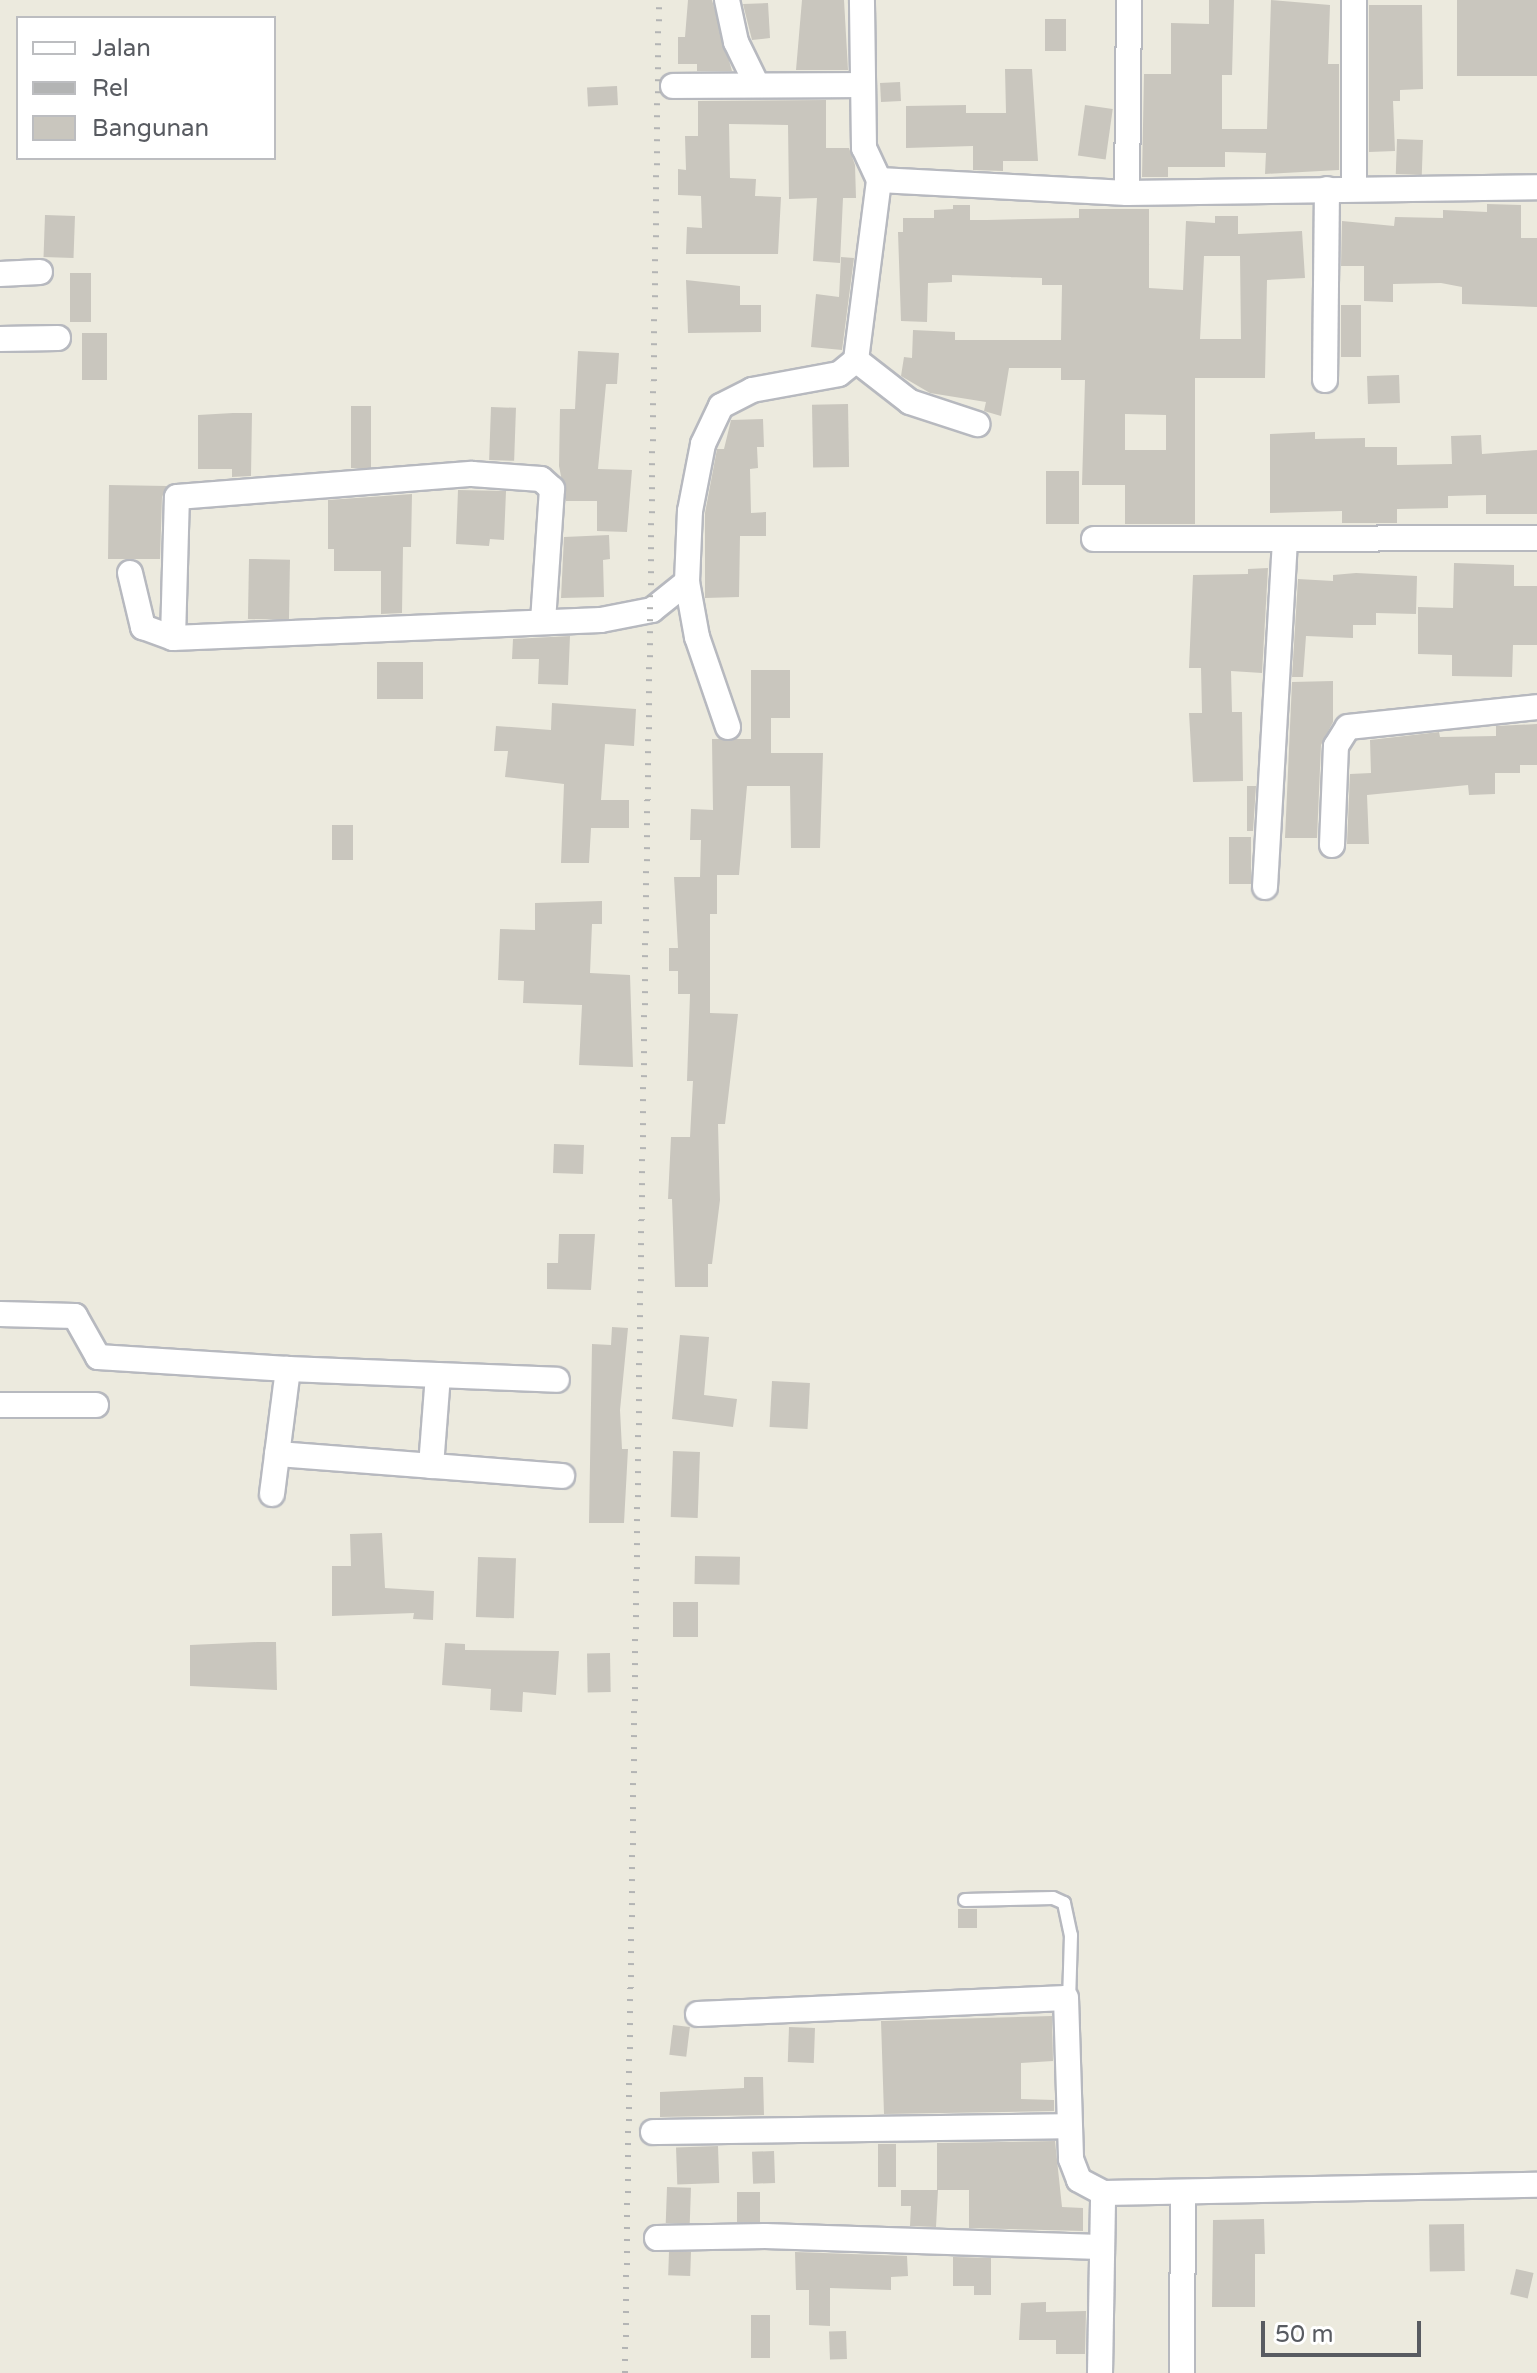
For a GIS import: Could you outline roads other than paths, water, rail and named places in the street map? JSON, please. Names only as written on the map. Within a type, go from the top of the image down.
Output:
[{"type":"street","points":[[727,0],[736,42],[756,83]]},
{"type":"street","points":[[728,727],[697,637],[687,582],[692,497],[709,425],[721,406],[752,390],[839,374],[856,360],[879,180],[864,148],[860,85],[862,0]]},
{"type":"street","points":[[1127,193],[1129,0]]},
{"type":"street","points":[[1354,0],[1354,189]]},
{"type":"street","points":[[673,86],[756,83],[860,85]]},
{"type":"street","points":[[879,180],[1127,193],[1537,187]]},
{"type":"street","points":[[1325,380],[1327,189]]},
{"type":"street","points":[[0,274],[40,272]]},
{"type":"street","points":[[0,339],[58,338]]},
{"type":"street","points":[[856,360],[910,402],[977,424]]},
{"type":"street","points":[[173,638],[177,497],[472,474],[541,479],[552,489],[543,620]]},
{"type":"street","points":[[1094,539],[1285,541],[1537,538]]},
{"type":"street","points":[[1265,887],[1285,541]]},
{"type":"street","points":[[130,573],[143,627],[173,638],[543,620],[601,620],[652,610],[687,582]]},
{"type":"street","points":[[1332,845],[1336,746],[1348,727],[1537,707]]},
{"type":"street","points":[[0,1314],[75,1316],[98,1357],[288,1369],[557,1380]]},
{"type":"street","points":[[272,1494],[288,1369]]},
{"type":"street","points":[[431,1466],[438,1375]]},
{"type":"street","points":[[0,1405],[96,1405]]},
{"type":"street","points":[[277,1454],[562,1476]]},
{"type":"street","points":[[698,2014],[1056,1995],[1069,2002],[1069,2126],[1074,2173],[1086,2186],[1103,2193],[1183,2195],[1537,2185]]},
{"type":"street","points":[[653,2132],[1069,2126]]},
{"type":"street","points":[[1100,2373],[1103,2193]]},
{"type":"street","points":[[1182,2373],[1183,2195]]},
{"type":"street","points":[[657,2238],[780,2237],[1100,2247]]},
{"type":"lane","points":[[965,1900],[1053,1898],[1064,1903],[1071,1935],[1069,2002]]},
{"type":"railway","points":[[625,2373],[659,0]]}]
